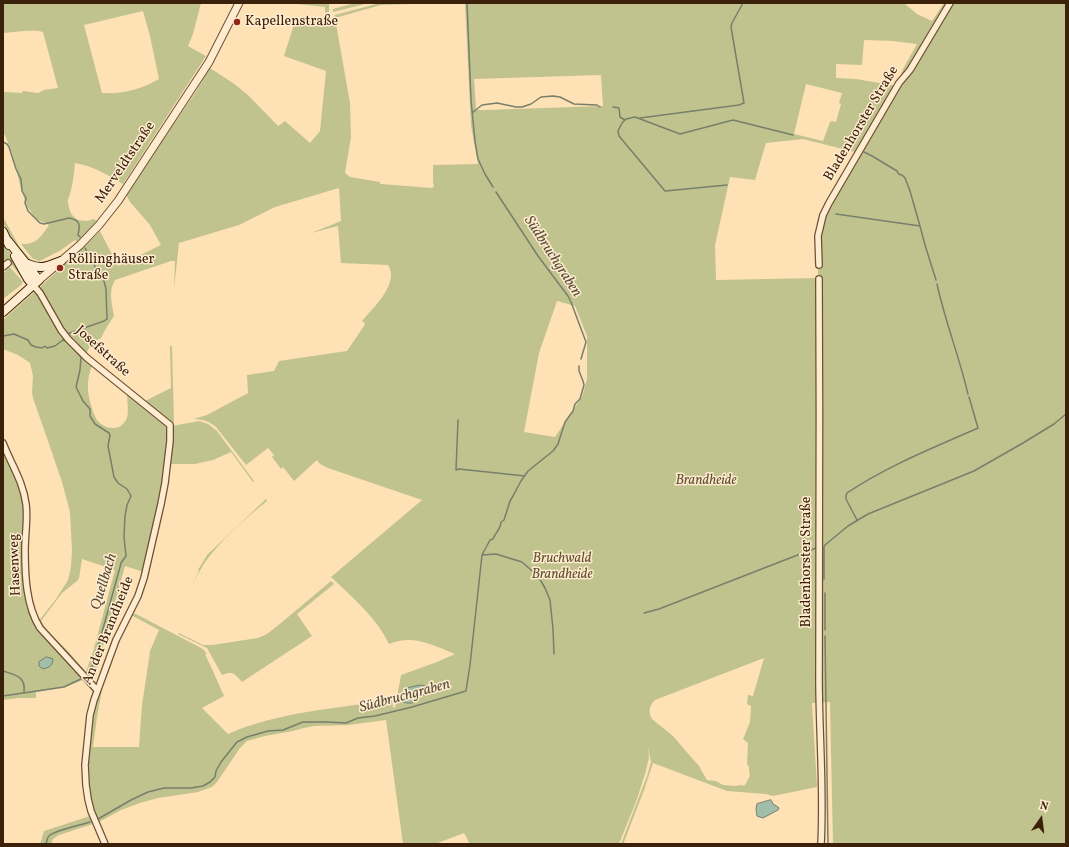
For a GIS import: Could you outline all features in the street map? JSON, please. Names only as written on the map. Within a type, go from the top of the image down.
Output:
[{"type":"main road","points":[[3,232],[18,262],[36,282]]},
{"type":"main road","points":[[8,241],[26,263],[36,282]]},
{"type":"main road","points":[[26,263],[40,268],[61,261]]},
{"type":"main road","name":"Merveldtstraße","points":[[3,312],[36,282]]},
{"type":"street","name":"Merveldtstraße","points":[[36,282],[80,245],[99,225],[118,201],[209,62],[239,3]]},
{"type":"street","name":"Bladenhorster Straße","points":[[819,265],[818,236],[823,215],[829,203],[899,83],[910,70],[950,3]]},
{"type":"street","name":"Bladenhorster Straße","points":[[819,279],[819,692],[823,805],[822,844]]},
{"type":"street","name":"Josefstraße","points":[[36,282],[40,293],[61,330],[68,339],[87,358],[170,425]]},
{"type":"street","name":"An der Brandheide","points":[[104,844],[91,811],[85,774],[90,715],[97,690],[116,640],[138,596],[144,578],[165,483],[170,441],[170,425]]},
{"type":"street","name":"Hasenweg","points":[[3,443],[21,481],[24,492],[27,512],[25,550],[29,603],[40,628],[97,690]]},
{"type":"green space","points":[[3,3],[201,3],[193,34],[188,46],[206,56],[123,184],[106,174],[82,164],[75,163],[72,186],[68,201],[69,208],[76,219],[84,221],[94,219],[98,222],[79,244],[75,240],[61,250],[40,261],[33,259],[21,244],[34,242],[49,225],[36,219],[27,206],[21,189],[12,153],[3,133],[3,92],[22,93],[23,91],[38,93],[44,90],[58,88],[43,32],[29,31],[3,33]],"holes":[[[143,11],[159,79],[145,86],[131,90],[117,93],[102,93],[84,25]]]},
{"type":"green space","points":[[288,3],[329,3],[329,12],[325,13],[325,7]]},
{"type":"green space","points":[[355,3],[369,3],[333,12],[333,9]]},
{"type":"green space","name":"Brandheide","points":[[380,3],[442,3],[381,5],[335,18],[350,103],[351,137],[345,173],[350,177],[380,182],[380,184],[432,188],[434,186],[433,165],[478,164],[471,125],[465,3],[904,3],[917,14],[932,21],[944,3],[1066,3],[1066,844],[833,844],[830,702],[812,703],[817,787],[773,796],[766,794],[727,791],[653,763],[624,844],[621,844],[651,762],[648,747],[649,758],[645,774],[637,799],[619,844],[470,844],[464,833],[435,844],[403,844],[386,720],[348,725],[314,726],[247,741],[240,748],[212,787],[198,792],[158,798],[140,803],[121,810],[99,822],[107,844],[90,803],[86,768],[92,710],[110,661],[103,684],[93,747],[139,747],[142,705],[150,651],[159,630],[131,615],[126,624],[131,614],[136,614],[203,649],[207,654],[205,654],[224,696],[202,708],[228,734],[267,721],[308,712],[392,700],[393,707],[395,708],[401,675],[455,654],[430,644],[414,640],[398,641],[389,644],[384,634],[371,616],[331,577],[422,500],[328,468],[320,464],[317,460],[294,481],[283,467],[281,469],[272,457],[274,455],[268,448],[246,465],[216,427],[211,423],[199,419],[193,419],[207,415],[248,393],[247,375],[274,371],[279,361],[347,351],[364,326],[365,323],[362,321],[384,295],[391,280],[391,272],[388,265],[341,263],[338,226],[311,233],[341,221],[339,188],[275,207],[239,225],[179,243],[174,288],[175,261],[171,261],[115,280],[111,293],[114,316],[101,338],[92,343],[85,355],[62,329],[40,288],[100,231],[118,266],[161,245],[150,225],[130,202],[126,194],[195,93],[210,68],[248,95],[278,126],[285,121],[310,143],[320,131],[326,71],[284,56],[296,18],[334,18],[335,15]],"holes":[[[864,40],[917,44],[903,69],[897,86],[856,79],[836,78],[836,64],[862,65]],[[601,75],[603,106],[476,110],[474,79]],[[806,84],[842,93],[839,103],[841,104],[836,122],[830,122],[823,141],[794,134]],[[803,139],[855,152],[839,181],[818,235],[818,278],[716,280],[715,245],[730,177],[755,180],[766,143]],[[557,301],[575,306],[587,336],[587,379],[582,397],[555,437],[524,432],[539,353]],[[764,658],[753,696],[748,695],[747,704],[751,706],[750,722],[743,739],[748,743],[747,764],[749,767],[750,776],[744,786],[723,785],[716,781],[707,780],[699,766],[673,736],[652,719],[650,707],[655,700]]]},
{"type":"green space","points":[[3,217],[19,246],[34,262],[29,263],[12,242],[6,230]]},
{"type":"green space","points":[[3,245],[6,245],[25,282],[11,264],[3,260]]},
{"type":"green space","points":[[8,265],[23,282],[3,299],[3,273]]},
{"type":"green space","points":[[33,293],[37,294],[61,333],[92,365],[88,379],[88,392],[93,412],[97,420],[104,426],[111,428],[118,427],[123,424],[128,415],[127,393],[166,425],[169,435],[165,472],[144,572],[125,566],[93,683],[84,677],[93,652],[115,570],[82,559],[79,578],[62,593],[41,621],[47,631],[67,650],[85,671],[83,674],[38,622],[56,599],[68,580],[71,567],[72,550],[70,512],[62,482],[33,398],[33,376],[30,363],[18,355],[3,349],[3,320]]},
{"type":"green space","points":[[170,346],[172,346],[174,423],[169,422],[143,402],[171,388]]},
{"type":"green space","points":[[199,421],[208,424],[217,431],[254,481],[253,482],[231,452],[213,460],[195,464],[171,464],[164,503],[172,426]]},
{"type":"green space","points":[[3,446],[23,491],[31,613],[85,679],[65,687],[36,692],[36,698],[3,700]]},
{"type":"green space","points":[[266,499],[267,501],[241,523],[208,558],[192,586],[199,571],[198,570],[207,555]]},
{"type":"green space","points":[[331,581],[334,584],[297,614],[312,636],[242,682],[231,673],[222,675],[207,648],[178,634],[179,633],[203,645],[258,638],[267,634]]},
{"type":"green space","points":[[85,784],[103,844],[93,824],[59,835],[53,839],[51,844],[40,844],[44,831],[90,816]]},
{"type":"water","points":[[47,657],[53,659],[52,664],[43,669],[39,666],[39,662]]},
{"type":"water","points":[[421,685],[429,687],[430,690],[425,695],[416,698],[412,703],[403,702],[408,688]]},
{"type":"water","points":[[771,800],[773,804],[779,808],[778,810],[763,818],[757,816],[757,804]]},
{"type":"waterway","name":"Südbruchgraben","points":[[467,3],[471,100],[475,141],[478,159],[493,187]]},
{"type":"waterway","points":[[640,118],[739,105],[744,103],[731,27],[743,3]]},
{"type":"waterway","points":[[472,113],[482,105],[497,103],[522,107],[531,104],[541,97],[553,96],[560,97],[574,104],[597,105],[600,107]]},
{"type":"waterway","points":[[613,107],[619,108],[620,117],[625,120]]},
{"type":"waterway","points":[[727,185],[665,191],[619,136],[618,131],[622,123],[626,119],[635,117],[680,134],[733,120],[793,135]]},
{"type":"waterway","name":"Quellbach","points":[[3,142],[9,147],[21,179],[22,191],[26,198],[25,203],[28,211],[40,223],[44,224],[69,218],[76,220],[79,224],[78,235],[80,237]]},
{"type":"waterway","points":[[864,152],[897,171],[905,178],[920,226]]},
{"type":"waterway","name":"Südbruchgraben","points":[[496,192],[538,256],[568,296],[586,342],[581,359]]},
{"type":"waterway","points":[[836,214],[920,226],[936,280]]},
{"type":"waterway","name":"Quellbach","points":[[67,334],[107,319],[106,289],[103,277],[101,273],[98,272],[85,248]]},
{"type":"waterway","points":[[937,284],[968,394]]},
{"type":"waterway","points":[[3,336],[14,334],[28,340],[31,345],[42,348],[45,346],[47,348],[55,346],[63,340]]},
{"type":"waterway","name":"Quellbach","points":[[64,337],[63,340],[66,341],[81,357],[76,387],[83,401],[90,409],[90,416],[95,424],[109,433],[108,446],[114,477],[118,483],[127,489],[131,496],[127,505],[125,516],[124,537],[126,556],[121,563],[93,665],[85,675]]},
{"type":"waterway","name":"Südbruchgraben","points":[[98,819],[148,792],[164,788],[191,788],[203,786],[215,777],[216,771],[221,762],[237,742],[247,737],[268,731],[283,730],[303,722],[346,723],[358,718],[375,716],[412,707],[466,691],[482,555],[490,540],[493,539],[499,529],[501,522],[504,520],[510,501],[521,481],[528,471],[553,451],[558,444],[565,422],[573,411],[575,404],[580,399],[584,385],[579,371],[579,366]]},
{"type":"waterway","points":[[857,520],[846,499],[847,493],[894,466],[978,428],[969,397]]},
{"type":"waterway","points":[[824,579],[824,547],[848,526],[868,514],[974,471],[1054,424],[1066,414]]},
{"type":"waterway","points":[[458,420],[456,470],[459,469],[525,476]]},
{"type":"waterway","points":[[644,613],[659,609],[816,548]]},
{"type":"waterway","points":[[482,555],[496,554],[522,562],[538,576],[550,600],[554,654]]},
{"type":"waterway","points":[[825,593],[825,630]]},
{"type":"waterway","points":[[825,636],[828,844]]},
{"type":"waterway","points":[[3,671],[19,677],[23,683],[24,692]]},
{"type":"waterway","name":"Quellbach","points":[[3,696],[64,687],[83,678]]},
{"type":"waterway","name":"Südbruchgraben","points":[[46,844],[48,837],[53,833],[90,822]]},
{"type":"place","name":"Kapellenstraße","points":[[237,22]]},
{"type":"place","name":"Röllinghäuser Straße","points":[[60,268]]},
{"type":"park label","name":"Bruchwald Brandheide","points":[[562,568]]}]
